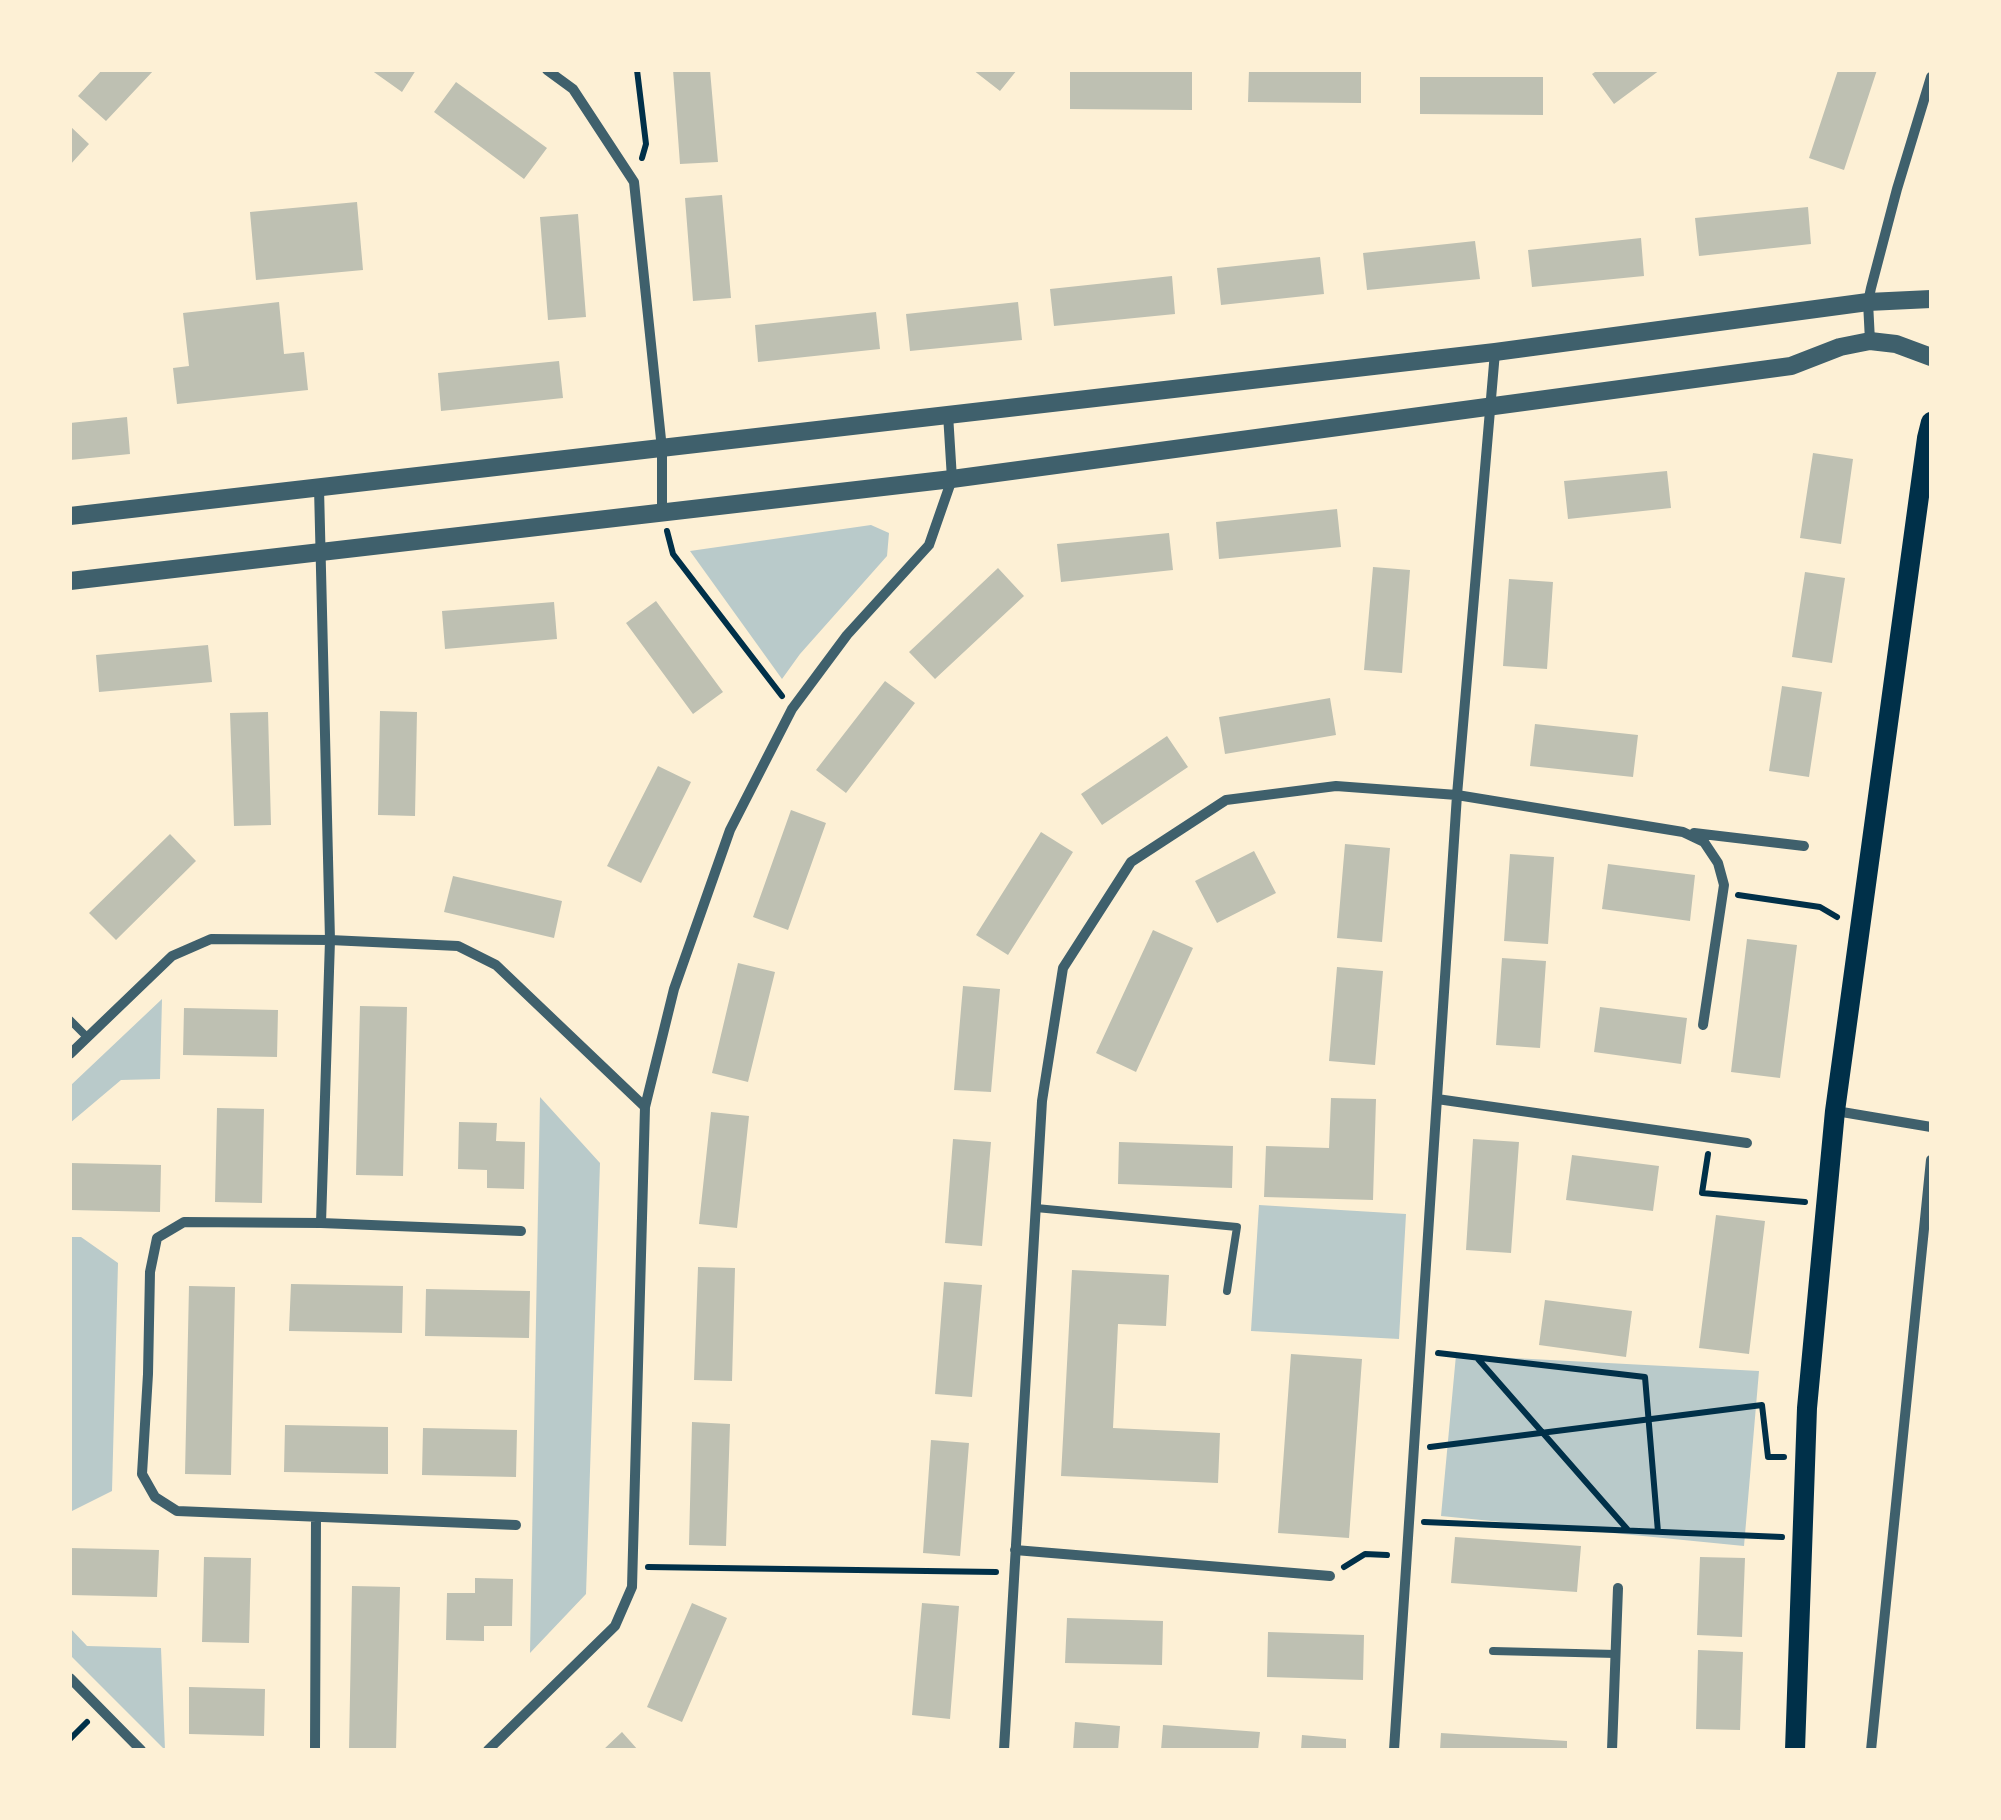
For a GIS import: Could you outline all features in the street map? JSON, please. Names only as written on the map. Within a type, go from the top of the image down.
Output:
[{"type":"main road","points":[[1795,1750],[1807,1408],[1835,1110],[1931,422]]},
{"type":"street","points":[[548,70],[573,89],[634,182],[662,449],[662,514]]},
{"type":"street","points":[[1870,341],[1868,302],[1931,78]]},
{"type":"street","points":[[70,516],[1495,352],[1868,302],[1931,299]]},
{"type":"street","points":[[70,582],[952,479],[1791,366],[1840,347],[1870,341],[1896,344],[1931,357]]},
{"type":"street","points":[[1394,1750],[1457,795],[1495,352]]},
{"type":"street","points":[[488,1750],[615,1626],[632,1588],[644,1107],[674,989],[730,830],[792,708],[847,635],[929,545],[952,479],[948,414]]},
{"type":"street","points":[[319,488],[330,940],[321,1223]]},
{"type":"street","points":[[1004,1750],[1042,1101],[1063,968],[1131,862],[1226,800],[1336,786],[1457,795],[1684,832],[1804,846]]},
{"type":"street","points":[[1684,832],[1704,842],[1718,863],[1724,886],[1703,1025]]},
{"type":"street","points":[[70,1054],[172,956],[211,938],[458,946],[496,965],[644,1107]]},
{"type":"street","points":[[1437,1099],[1747,1143]]},
{"type":"street","points":[[1835,1110],[1931,1126]]},
{"type":"street","points":[[1871,1750],[1931,1160]]},
{"type":"street","points":[[516,1525],[177,1511],[155,1497],[142,1474],[150,1272],[158,1238],[184,1222],[521,1231]]},
{"type":"street","points":[[315,1750],[316,1517]]},
{"type":"street","points":[[1015,1550],[1330,1576]]},
{"type":"street","points":[[1612,1750],[1618,1588]]},
{"type":"street","points":[[70,1678],[141,1750]]},
{"type":"lane","points":[[70,1020],[87,1038]]},
{"type":"lane","points":[[1036,1208],[1237,1227],[1227,1291]]},
{"type":"lane","points":[[1493,1651],[1616,1654]]},
{"type":"path","points":[[634,182],[646,144],[637,70]]},
{"type":"path","points":[[662,514],[673,554],[792,708]]},
{"type":"path","points":[[1723,893],[1820,906],[1859,932]]},
{"type":"path","points":[[1710,1138],[1702,1193],[1826,1203]]},
{"type":"path","points":[[1420,1351],[1644,1377],[1658,1532]]},
{"type":"path","points":[[1478,1358],[1629,1531]]},
{"type":"path","points":[[1414,1449],[1762,1405],[1768,1456],[1806,1458]]},
{"type":"path","points":[[1409,1521],[1803,1538]]},
{"type":"path","points":[[1330,1576],[1365,1554],[1407,1555]]},
{"type":"path","points":[[632,1566],[1014,1572]]},
{"type":"shaded area","points":[[871,525],[889,533],[887,556],[782,679],[690,551]]},
{"type":"shaded area","points":[[162,999],[160,1079],[121,1080],[70,1123],[70,1086]]},
{"type":"shaded area","points":[[540,1097],[600,1163],[586,1594],[530,1653]]},
{"type":"shaded area","points":[[1259,1205],[1406,1214],[1399,1339],[1251,1331]]},
{"type":"shaded area","points":[[70,1237],[81,1237],[118,1263],[112,1491],[70,1512]]},
{"type":"shaded area","points":[[1456,1355],[1759,1371],[1744,1546],[1441,1516]]},
{"type":"shaded area","points":[[70,1628],[87,1646],[161,1648],[165,1750],[70,1655]]},
{"type":"building","points":[[102,70],[154,70],[106,121],[78,96]]},
{"type":"building","points":[[371,70],[416,70],[402,92]]},
{"type":"building","points":[[673,70],[710,70],[718,162],[680,164]]},
{"type":"building","points":[[973,70],[1017,70],[1000,91]]},
{"type":"building","points":[[1249,70],[1361,70],[1361,103],[1248,102]]},
{"type":"building","points":[[1598,70],[1660,70],[1614,104],[1592,74]]},
{"type":"building","points":[[1838,70],[1877,70],[1844,170],[1809,158]]},
{"type":"building","points":[[1070,71],[1192,72],[1192,110],[1070,109]]},
{"type":"building","points":[[1420,77],[1543,77],[1543,115],[1420,114]]},
{"type":"building","points":[[456,82],[547,148],[524,179],[434,112]]},
{"type":"building","points":[[70,126],[89,144],[70,165]]},
{"type":"building","points":[[722,195],[731,298],[693,301],[685,198]]},
{"type":"building","points":[[357,202],[363,270],[256,280],[250,212]]},
{"type":"building","points":[[1808,207],[1811,244],[1699,256],[1695,218]]},
{"type":"building","points":[[578,214],[586,317],[548,320],[540,217]]},
{"type":"building","points":[[1641,238],[1644,276],[1532,287],[1528,250]]},
{"type":"building","points":[[1475,241],[1480,279],[1367,290],[1363,253]]},
{"type":"building","points":[[1320,257],[1324,294],[1221,305],[1217,268]]},
{"type":"building","points":[[1172,276],[1175,314],[1054,326],[1050,289]]},
{"type":"building","points":[[279,302],[284,354],[304,352],[308,390],[177,404],[173,368],[189,366],[183,313]]},
{"type":"building","points":[[1018,302],[1022,340],[910,351],[906,314]]},
{"type":"building","points":[[876,312],[880,349],[758,362],[755,325]]},
{"type":"building","points":[[559,361],[563,398],[441,411],[438,373]]},
{"type":"building","points":[[127,417],[130,454],[70,460],[70,423]]},
{"type":"building","points":[[1813,453],[1853,459],[1841,544],[1800,538]]},
{"type":"building","points":[[1667,471],[1671,508],[1568,519],[1564,481]]},
{"type":"building","points":[[1337,509],[1341,547],[1219,559],[1216,522]]},
{"type":"building","points":[[1169,533],[1173,570],[1061,582],[1057,544]]},
{"type":"building","points":[[1373,567],[1410,570],[1402,673],[1364,670]]},
{"type":"building","points":[[998,568],[1024,596],[935,679],[909,652]]},
{"type":"building","points":[[1805,572],[1845,578],[1832,663],[1792,657]]},
{"type":"building","points":[[1509,579],[1553,582],[1547,669],[1503,666]]},
{"type":"building","points":[[656,601],[723,692],[693,714],[626,623]]},
{"type":"building","points":[[554,602],[557,639],[445,649],[442,611]]},
{"type":"building","points":[[208,645],[212,682],[99,692],[96,655]]},
{"type":"building","points":[[885,681],[915,703],[846,793],[816,770]]},
{"type":"building","points":[[1782,686],[1822,692],[1809,777],[1769,771]]},
{"type":"building","points":[[1330,698],[1336,735],[1225,754],[1219,717]]},
{"type":"building","points":[[380,711],[417,712],[415,816],[378,815]]},
{"type":"building","points":[[268,712],[271,825],[234,826],[230,713]]},
{"type":"building","points":[[1535,724],[1638,735],[1633,777],[1530,766]]},
{"type":"building","points":[[1167,736],[1188,767],[1102,825],[1081,794]]},
{"type":"building","points":[[658,766],[691,782],[641,883],[607,866]]},
{"type":"building","points":[[791,810],[826,823],[788,930],[753,917]]},
{"type":"building","points":[[1041,832],[1073,852],[1008,955],[976,935]]},
{"type":"building","points":[[170,834],[196,861],[116,940],[89,913]]},
{"type":"building","points":[[1345,844],[1390,848],[1382,942],[1337,938]]},
{"type":"building","points":[[1254,851],[1276,893],[1217,923],[1195,881]]},
{"type":"building","points":[[1510,854],[1554,857],[1548,944],[1504,941]]},
{"type":"building","points":[[1608,864],[1695,875],[1690,921],[1602,909]]},
{"type":"building","points":[[453,876],[562,901],[554,938],[444,912]]},
{"type":"building","points":[[1153,930],[1193,948],[1136,1072],[1096,1053]]},
{"type":"building","points":[[1747,939],[1797,945],[1780,1078],[1731,1072]]},
{"type":"building","points":[[1502,958],[1546,961],[1540,1048],[1496,1045]]},
{"type":"building","points":[[738,963],[775,972],[748,1082],[712,1073]]},
{"type":"building","points":[[1337,967],[1383,971],[1375,1065],[1329,1061]]},
{"type":"building","points":[[963,986],[1000,989],[991,1092],[954,1090]]},
{"type":"building","points":[[360,1006],[407,1007],[403,1176],[356,1175]]},
{"type":"building","points":[[1600,1007],[1687,1018],[1681,1064],[1594,1052]]},
{"type":"building","points":[[184,1008],[278,1010],[277,1057],[183,1055]]},
{"type":"building","points":[[1331,1098],[1376,1099],[1373,1200],[1264,1197],[1266,1146],[1329,1148]]},
{"type":"building","points":[[217,1108],[264,1109],[262,1203],[215,1202]]},
{"type":"building","points":[[711,1112],[749,1116],[737,1228],[699,1224]]},
{"type":"building","points":[[459,1122],[497,1123],[496,1141],[525,1142],[524,1189],[487,1188],[487,1170],[458,1169]]},
{"type":"building","points":[[953,1139],[991,1142],[982,1246],[945,1243]]},
{"type":"building","points":[[1473,1139],[1519,1142],[1511,1253],[1466,1250]]},
{"type":"building","points":[[1119,1142],[1233,1146],[1232,1188],[1118,1184]]},
{"type":"building","points":[[1572,1155],[1659,1166],[1653,1211],[1566,1200]]},
{"type":"building","points":[[70,1163],[161,1165],[160,1212],[70,1210]]},
{"type":"building","points":[[1716,1215],[1765,1221],[1749,1354],[1699,1348]]},
{"type":"building","points":[[698,1267],[735,1268],[732,1381],[694,1380]]},
{"type":"building","points":[[1072,1270],[1169,1275],[1166,1326],[1118,1324],[1113,1428],[1220,1433],[1218,1483],[1061,1476]]},
{"type":"building","points":[[944,1282],[982,1285],[972,1397],[935,1394]]},
{"type":"building","points":[[291,1284],[403,1286],[402,1333],[289,1331]]},
{"type":"building","points":[[189,1286],[235,1287],[231,1475],[185,1474]]},
{"type":"building","points":[[426,1289],[530,1291],[529,1338],[425,1336]]},
{"type":"building","points":[[1545,1300],[1632,1311],[1626,1357],[1539,1345]]},
{"type":"building","points":[[1291,1354],[1362,1359],[1349,1538],[1278,1533]]},
{"type":"building","points":[[692,1422],[730,1424],[726,1546],[689,1545]]},
{"type":"building","points":[[285,1425],[388,1427],[388,1474],[284,1472]]},
{"type":"building","points":[[423,1428],[517,1430],[516,1477],[422,1475]]},
{"type":"building","points":[[931,1440],[969,1443],[960,1556],[923,1553]]},
{"type":"building","points":[[1455,1537],[1581,1546],[1577,1592],[1451,1583]]},
{"type":"building","points":[[70,1548],[159,1550],[157,1597],[70,1595]]},
{"type":"building","points":[[204,1557],[251,1558],[249,1643],[202,1642]]},
{"type":"building","points":[[1700,1557],[1745,1558],[1742,1637],[1697,1635]]},
{"type":"building","points":[[475,1578],[513,1579],[512,1626],[484,1626],[484,1641],[446,1640],[447,1593],[475,1593]]},
{"type":"building","points":[[352,1586],[400,1587],[396,1750],[349,1750]]},
{"type":"building","points":[[692,1603],[727,1618],[682,1722],[647,1707]]},
{"type":"building","points":[[922,1603],[959,1606],[950,1719],[912,1715]]},
{"type":"building","points":[[1067,1618],[1163,1621],[1162,1665],[1065,1663]]},
{"type":"building","points":[[1268,1632],[1364,1635],[1363,1680],[1267,1677]]},
{"type":"building","points":[[1698,1650],[1743,1652],[1740,1730],[1696,1729]]},
{"type":"building","points":[[189,1687],[265,1689],[264,1736],[189,1734]]},
{"type":"building","points":[[1075,1722],[1120,1726],[1118,1750],[1073,1750]]},
{"type":"building","points":[[1163,1725],[1260,1732],[1258,1750],[1161,1750]]},
{"type":"building","points":[[622,1732],[638,1750],[603,1750]]},
{"type":"building","points":[[1441,1733],[1567,1741],[1567,1750],[1440,1750]]},
{"type":"building","points":[[1302,1735],[1346,1739],[1346,1750],[1301,1750]]}]
